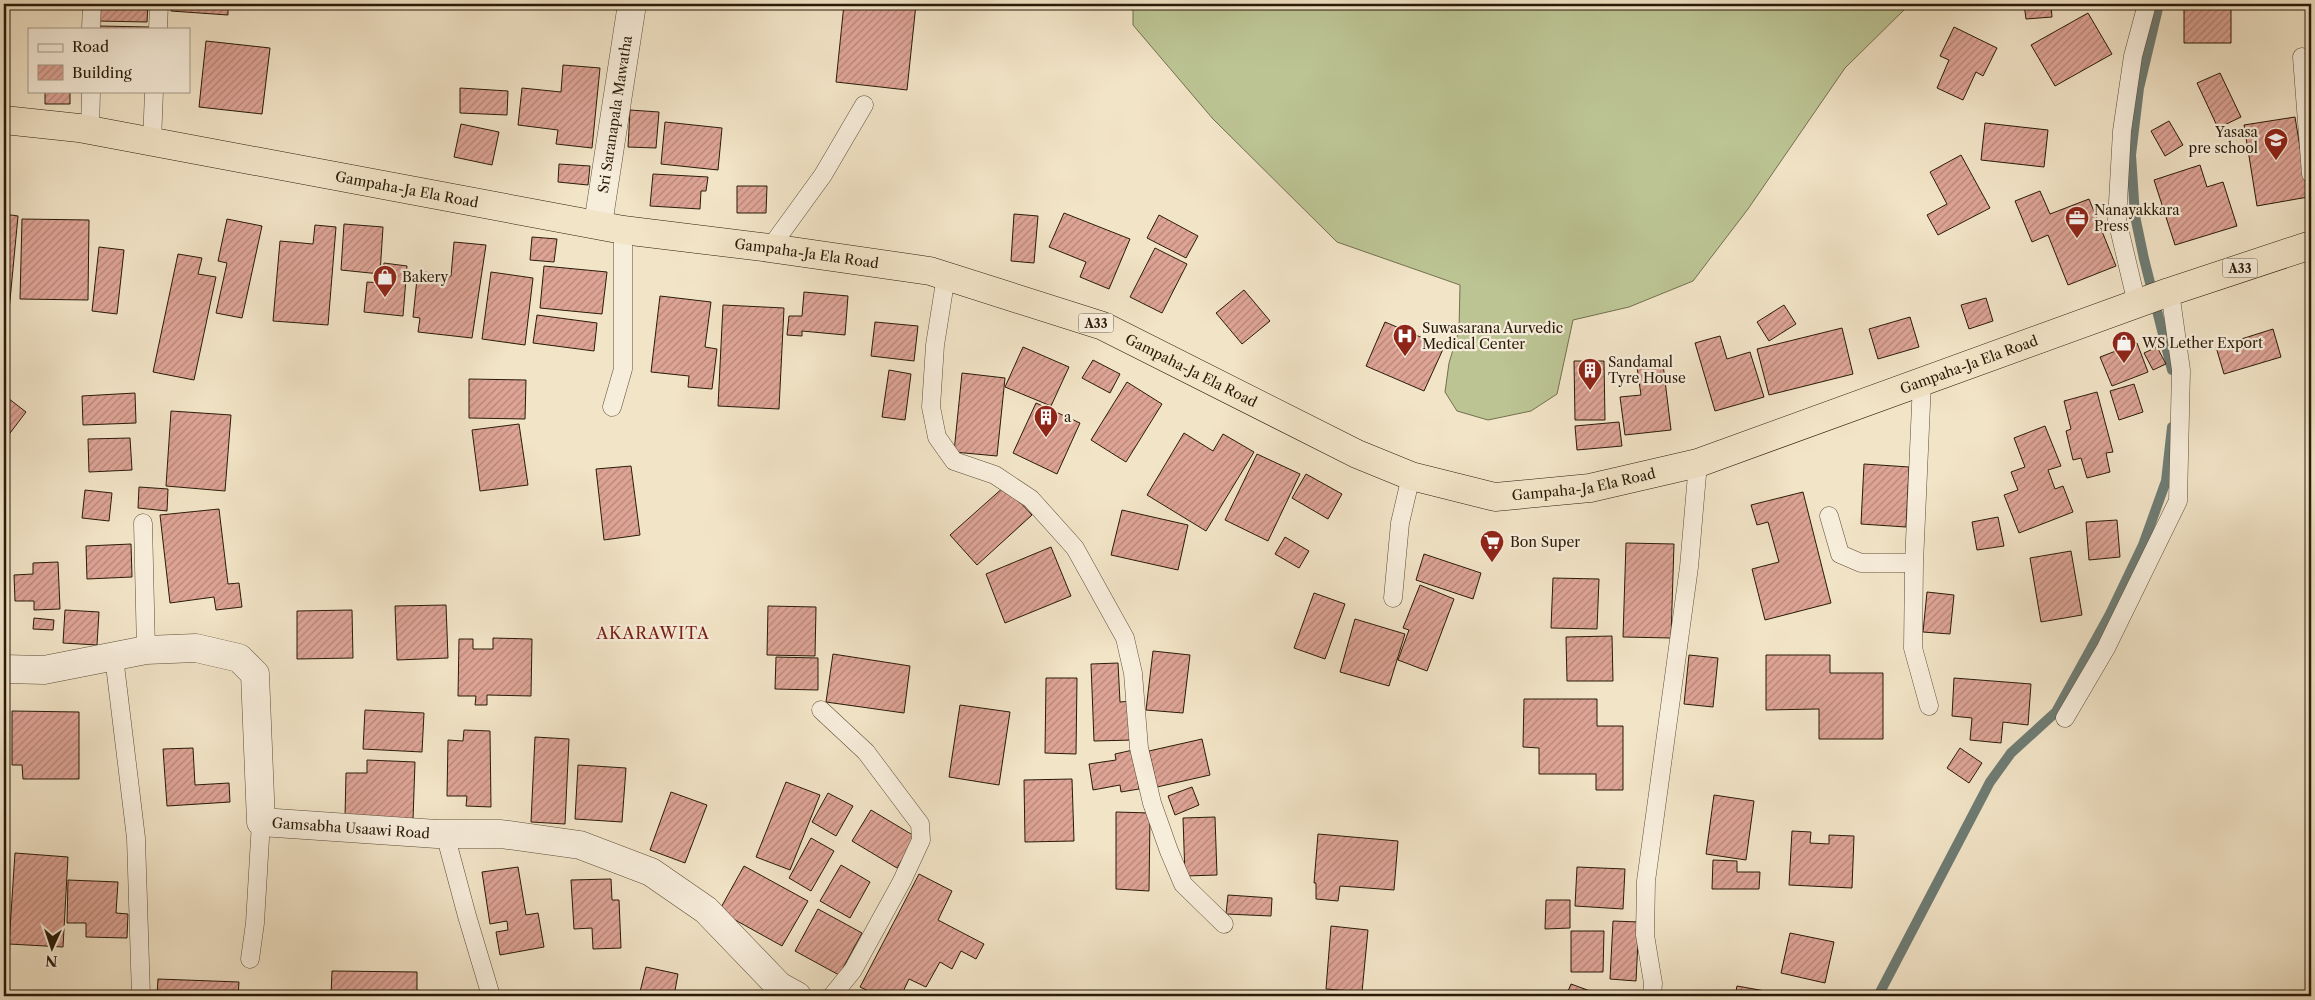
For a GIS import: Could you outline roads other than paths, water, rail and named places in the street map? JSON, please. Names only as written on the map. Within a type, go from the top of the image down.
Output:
[{"type":"highway","name":"Gampaha-Ja Ela Road","points":[[4,120],[90,131],[611,227],[770,248],[946,276],[1104,326],[1357,454],[1410,476],[1495,497],[1590,488],[1698,463],[2138,303],[2311,245]]},
{"type":"street","name":"Sri Saranapala Mawatha","points":[[611,227],[632,4]]},
{"type":"street","name":"Gamsabha Usaawi Road","points":[[4,669],[44,670],[146,650],[196,648],[239,658],[255,674],[262,822],[445,834],[501,834],[580,845],[651,872],[706,910],[779,986],[797,996]]},
{"type":"lane","points":[[91,28],[92,4]]},
{"type":"lane","points":[[158,28],[159,4]]},
{"type":"lane","points":[[2138,303],[2117,220],[2122,131],[2133,56],[2147,4]]},
{"type":"lane","points":[[2302,57],[2311,174]]},
{"type":"lane","points":[[90,131],[91,92]]},
{"type":"lane","points":[[152,142],[154,92]]},
{"type":"lane","points":[[770,248],[823,175],[864,105]]},
{"type":"lane","points":[[611,227],[623,369],[612,407]]},
{"type":"lane","points":[[946,276],[935,345],[931,407],[937,438],[954,461],[995,476],[1031,499],[1075,548],[1125,638],[1133,673],[1139,748],[1152,803],[1169,852],[1183,884],[1224,924]]},
{"type":"lane","points":[[2065,718],[2106,648],[2178,501],[2180,370],[2170,292]]},
{"type":"lane","points":[[1922,382],[1914,563],[1913,648],[1929,706]]},
{"type":"lane","points":[[1652,996],[1653,983],[1645,935],[1646,880],[1689,567],[1698,463]]},
{"type":"lane","points":[[1393,598],[1400,523],[1410,476]]},
{"type":"lane","points":[[1829,516],[1840,554],[1861,563],[1914,563]]},
{"type":"lane","points":[[143,522],[146,650]]},
{"type":"lane","points":[[114,657],[136,838],[141,996]]},
{"type":"lane","points":[[821,710],[866,752],[920,824],[921,840],[902,881],[853,970],[832,996]]},
{"type":"lane","points":[[250,959],[255,923],[262,822]]},
{"type":"lane","points":[[445,834],[491,996]]},
{"type":"waterway","points":[[2159,4],[2139,88],[2131,155],[2135,216],[2172,370]]},
{"type":"waterway","points":[[1878,996],[1990,782],[2011,753],[2056,712],[2110,614],[2143,545],[2166,481],[2172,427]]},
{"type":"place","name":"Yasasa pre school","points":[[2276,161]]},
{"type":"place","name":"Nanayakkara Press","points":[[2077,239]]},
{"type":"place","name":"Bakery","points":[[385,298]]},
{"type":"place","name":"Suwasarana Aurvedic Medical Center","points":[[1405,357]]},
{"type":"place","name":"WS Lether Export","points":[[2124,364]]},
{"type":"place","name":"Sandamal Tyre House","points":[[1590,391]]},
{"type":"place","name":"a","points":[[1046,438]]},
{"type":"place","name":"Bon Super","points":[[1492,563]]},
{"type":"district","name":"AKARAWITA","points":[[653,633]]}]
